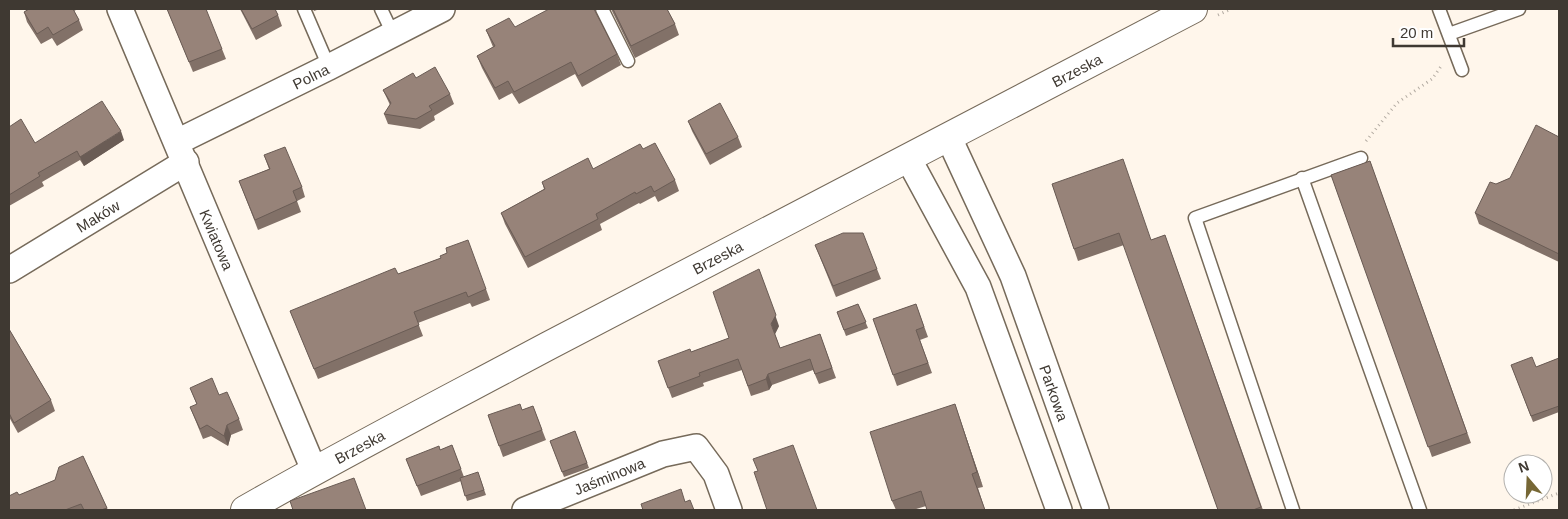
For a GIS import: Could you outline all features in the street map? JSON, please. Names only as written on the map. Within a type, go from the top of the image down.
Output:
[{"type":"street","name":"Kwiatowa","points":[[120,9],[314,470]]},
{"type":"street","name":"Polna","points":[[181,152],[329,67],[442,9]]},
{"type":"street","name":"Brzeska","points":[[245,510],[314,470],[779,224],[908,158],[1204,13]]},
{"type":"street","name":"Parkowa","points":[[949,138],[1013,276],[1096,510]]},
{"type":"street","name":"Maków","points":[[9,270],[181,152]]},
{"type":"street","points":[[908,158],[978,287],[1059,510]]},
{"type":"street","points":[[978,287],[1013,276]]},
{"type":"street","name":"Jaśminowa","points":[[525,510],[664,454],[696,447],[716,474],[729,510]]},
{"type":"street","points":[[1051,487],[1083,475]]},
{"type":"lane","points":[[304,9],[329,67]]},
{"type":"lane","points":[[381,9],[393,34]]},
{"type":"lane","points":[[602,9],[628,61]]},
{"type":"lane","points":[[1440,9],[1462,70]]},
{"type":"lane","points":[[1449,34],[1518,9]]},
{"type":"lane","points":[[1293,510],[1195,218],[1360,158]]},
{"type":"lane","points":[[1302,178],[1420,510]]},
{"type":"path","points":[[1204,13],[1231,9]]},
{"type":"path","points":[[1360,158],[1367,140],[1398,103],[1432,80],[1454,49]]},
{"type":"path","points":[[1514,510],[1559,493]]},
{"type":"building","points":[[29,9],[73,9],[79,20],[53,35],[48,27],[37,34],[24,12]]},
{"type":"building","points":[[167,9],[206,9],[222,49],[189,62]]},
{"type":"building","points":[[241,9],[275,9],[278,15],[252,29]]},
{"type":"building","points":[[549,9],[594,9],[617,54],[578,76],[571,62],[514,92],[508,81],[495,88],[477,56],[495,46],[486,30],[509,18],[515,27]]},
{"type":"building","points":[[613,9],[667,9],[675,24],[631,46]]},
{"type":"building","points":[[435,67],[450,94],[429,106],[432,110],[416,119],[384,114],[391,103],[383,90],[413,73],[416,78]]},
{"type":"building","points":[[102,101],[121,131],[80,157],[77,151],[38,173],[40,176],[9,195],[9,127],[21,119],[35,143]]},
{"type":"building","points":[[720,103],[738,137],[706,154],[688,121]]},
{"type":"building","points":[[1536,125],[1559,137],[1559,254],[1475,213],[1490,182],[1496,184],[1510,178]]},
{"type":"building","points":[[655,143],[675,180],[654,192],[651,186],[636,194],[635,192],[596,214],[598,219],[525,257],[501,213],[545,189],[542,182],[588,158],[593,169],[640,144],[643,149]]},
{"type":"building","points":[[285,147],[302,187],[293,191],[297,201],[255,220],[239,181],[270,169],[264,155]]},
{"type":"building","points":[[1123,159],[1151,240],[1165,235],[1261,507],[1253,510],[1218,510],[1119,233],[1074,249],[1052,184]]},
{"type":"building","points":[[1370,161],[1467,433],[1428,447],[1331,175]]},
{"type":"building","points":[[843,233],[863,233],[877,269],[833,286],[815,245]]},
{"type":"building","points":[[468,240],[486,289],[468,297],[466,292],[414,312],[419,325],[314,369],[290,311],[395,268],[398,274],[441,258],[440,256],[447,253],[446,248]]},
{"type":"building","points":[[759,269],[776,315],[771,324],[780,348],[820,334],[832,368],[815,374],[810,359],[768,374],[766,379],[748,386],[738,359],[699,373],[700,376],[668,388],[658,361],[690,349],[691,352],[729,338],[713,292]]},
{"type":"building","points":[[858,304],[866,322],[844,330],[837,312]]},
{"type":"building","points":[[916,304],[924,327],[916,330],[928,363],[893,375],[873,319]]},
{"type":"building","points":[[9,329],[51,400],[14,423],[9,413]]},
{"type":"building","points":[[1532,357],[1536,367],[1559,358],[1559,406],[1531,416],[1511,365]]},
{"type":"building","points":[[212,378],[219,395],[227,392],[239,419],[227,425],[224,436],[207,425],[200,429],[190,407],[197,404],[190,388]]},
{"type":"building","points":[[520,404],[522,410],[533,406],[542,430],[499,446],[488,415]]},
{"type":"building","points":[[955,404],[977,472],[972,474],[985,510],[927,510],[921,491],[892,501],[870,432]]},
{"type":"building","points":[[575,431],[587,463],[562,472],[550,441]]},
{"type":"building","points":[[452,445],[461,469],[417,486],[406,459],[439,446],[440,450]]},
{"type":"building","points":[[793,445],[817,510],[767,510],[754,472],[758,471],[753,459]]},
{"type":"building","points":[[83,456],[107,508],[84,510],[81,504],[65,510],[9,510],[9,496],[17,492],[19,495],[55,480],[59,467]]},
{"type":"building","points":[[478,472],[484,490],[465,496],[460,478]]},
{"type":"building","points":[[354,478],[366,510],[293,510],[290,501]]},
{"type":"building","points":[[681,489],[685,502],[690,500],[694,510],[643,510],[641,504]]}]
